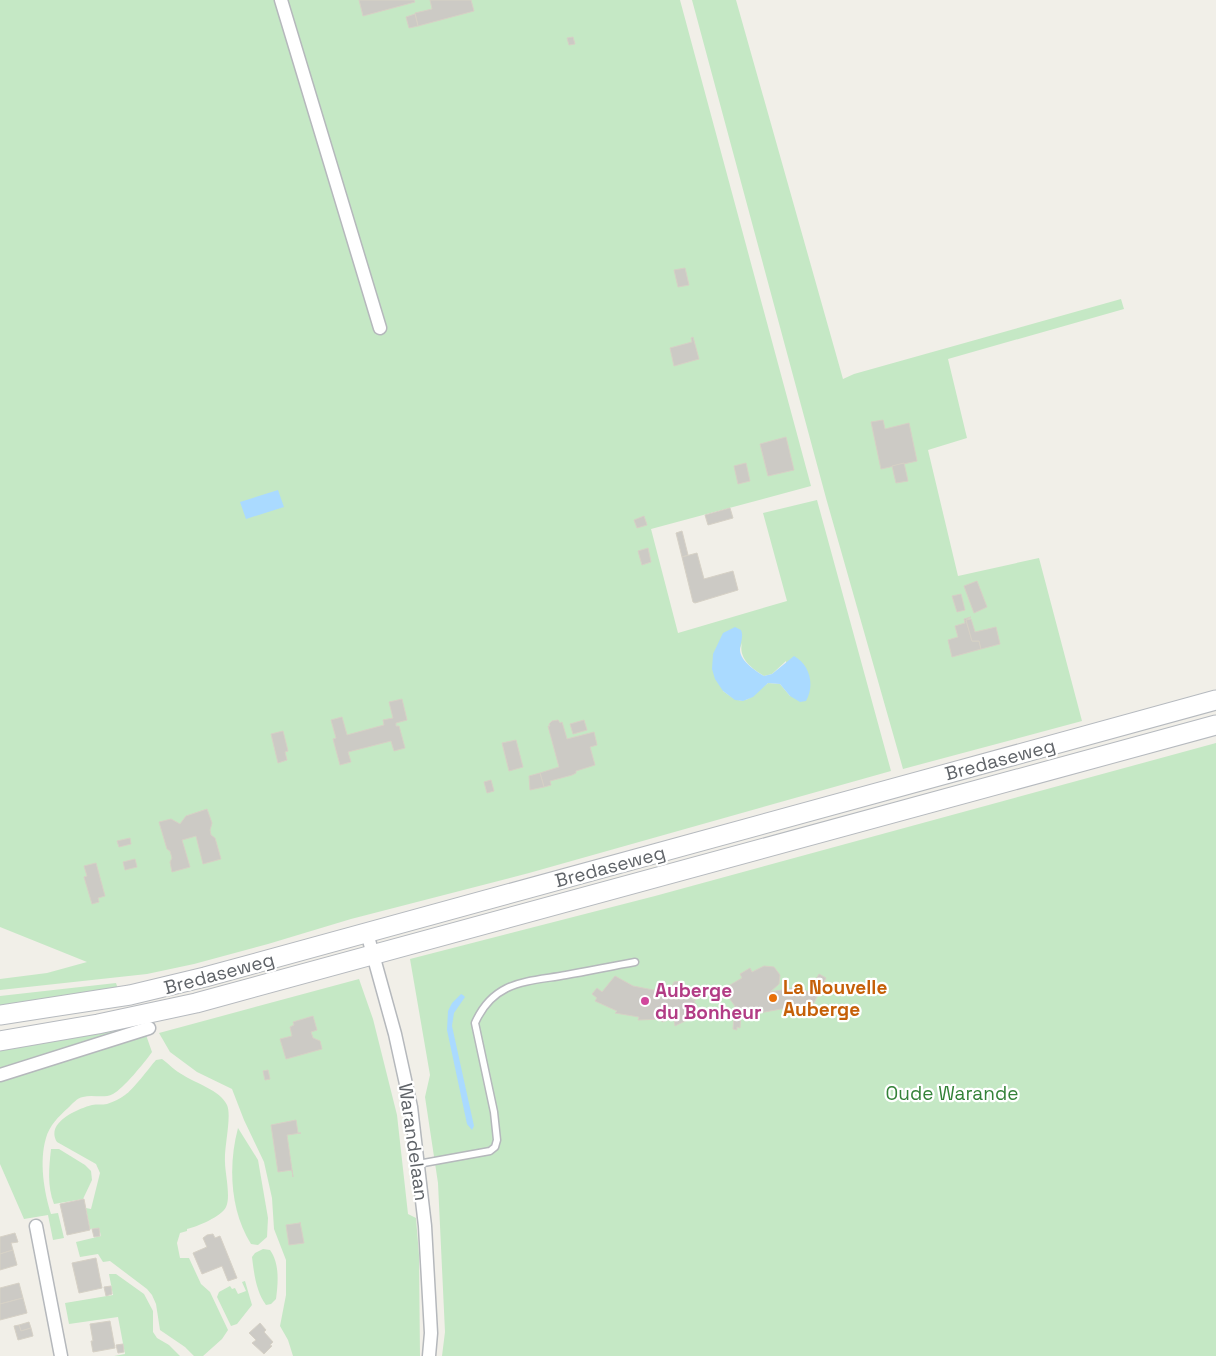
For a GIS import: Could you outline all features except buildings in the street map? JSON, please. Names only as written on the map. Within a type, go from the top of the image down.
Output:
[{"type":"main road","name":"Bredaseweg","points":[[0,1015],[98,1001],[166,987],[1216,700]]},
{"type":"main road","name":"Bredaseweg","points":[[0,1041],[146,1014],[205,1000],[1216,724]]},
{"type":"main road","points":[[944,774],[951,797]]},
{"type":"main road","points":[[809,811],[798,820],[795,828],[802,833],[812,835]]},
{"type":"street","points":[[281,0],[380,328]]},
{"type":"street","name":"Warandelaan","points":[[367,933],[403,1065],[411,1106],[424,1226],[431,1332],[429,1356]]},
{"type":"street","points":[[0,1075],[149,1028]]},
{"type":"street","points":[[36,1226],[61,1356]]},
{"type":"lane","points":[[418,1164],[490,1151],[495,1147],[498,1140],[494,1112],[475,1023],[481,1011],[494,996],[508,987],[523,981],[635,962]]},
{"type":"green space","points":[[0,0],[680,0],[811,486],[651,529],[678,633],[787,601],[763,513],[817,500],[891,771],[529,873],[351,919],[194,964],[147,974],[0,990],[0,979],[47,973],[87,962],[0,927]],"holes":[[[742,643],[741,649],[747,663],[764,676],[772,674],[786,661],[790,696],[780,684],[768,683],[752,697],[743,701],[737,700],[723,691]]]},
{"type":"green space","points":[[692,0],[736,0],[843,379],[854,374],[1121,299],[1124,309],[948,359],[967,438],[928,450],[958,576],[1039,558],[1082,721],[903,769],[826,498]]},
{"type":"green space","name":"Oude Warande","points":[[1216,743],[1216,1356],[442,1356],[445,1332],[438,1183],[425,1097],[430,1075],[410,959],[655,896]]},
{"type":"green space","points":[[359,979],[373,1019],[397,1115],[408,1214],[416,1218],[419,1255],[420,1356],[293,1356],[288,1340],[280,1326],[286,1295],[286,1260],[274,1229],[272,1198],[264,1162],[232,1089],[197,1072],[170,1052],[159,1033]]},
{"type":"green space","points":[[116,983],[118,989],[0,1007],[0,996]]},
{"type":"green space","points":[[146,1023],[77,1047],[0,1068],[0,1049]]},
{"type":"green space","points":[[146,1035],[152,1052],[122,1087],[113,1094],[87,1096],[79,1099],[58,1118],[47,1134],[43,1156],[44,1186],[51,1214],[58,1213],[64,1238],[53,1240],[48,1215],[24,1219],[0,1164],[0,1080]]},
{"type":"green space","points":[[162,1059],[180,1073],[219,1095],[227,1105],[228,1110],[225,1156],[228,1191],[226,1207],[215,1217],[203,1224],[180,1233],[177,1243],[180,1258],[189,1258],[201,1284],[210,1292],[228,1330],[222,1339],[203,1356],[194,1356],[185,1347],[160,1330],[156,1304],[147,1289],[110,1261],[103,1262],[98,1254],[80,1257],[76,1242],[101,1236],[99,1228],[90,1229],[86,1208],[91,1209],[100,1173],[96,1164],[57,1142],[54,1135],[59,1123],[71,1113],[94,1105],[107,1104],[121,1098],[132,1089],[156,1060]]},
{"type":"green space","points":[[238,1128],[258,1160],[268,1218],[267,1237],[258,1245],[251,1244],[244,1231],[235,1203],[232,1172]]},
{"type":"green space","points":[[51,1149],[59,1149],[85,1165],[91,1171],[92,1180],[83,1199],[54,1204],[49,1183]]},
{"type":"green space","points":[[263,1249],[270,1250],[273,1255],[278,1274],[276,1299],[271,1304],[266,1305],[258,1288],[252,1257]]},
{"type":"green space","points":[[109,1274],[116,1274],[144,1294],[153,1311],[153,1332],[157,1338],[169,1345],[180,1356],[114,1356],[125,1354],[118,1317],[69,1324],[65,1303],[113,1295]]},
{"type":"green space","points":[[245,1281],[252,1305],[237,1324],[231,1326],[217,1297],[219,1292],[230,1286],[232,1289],[235,1288],[238,1294],[246,1291],[242,1282]]},
{"type":"water","points":[[278,490],[284,507],[246,519],[240,502]]},
{"type":"water","points":[[735,627],[741,630],[742,633],[740,650],[743,658],[764,676],[772,674],[794,656],[804,665],[810,682],[809,695],[806,701],[800,702],[790,696],[780,684],[768,683],[753,697],[743,701],[735,700],[723,691],[715,679],[712,669],[713,654],[723,633]]},
{"type":"water","points":[[461,994],[465,997],[454,1013],[452,1026],[474,1126],[472,1130],[467,1124],[447,1030],[448,1011],[452,1003]]},
{"type":"place","name":"La Nouvelle Auberge","points":[[773,998]]},
{"type":"place","name":"Auberge du Bonheur","points":[[645,1001]]}]
